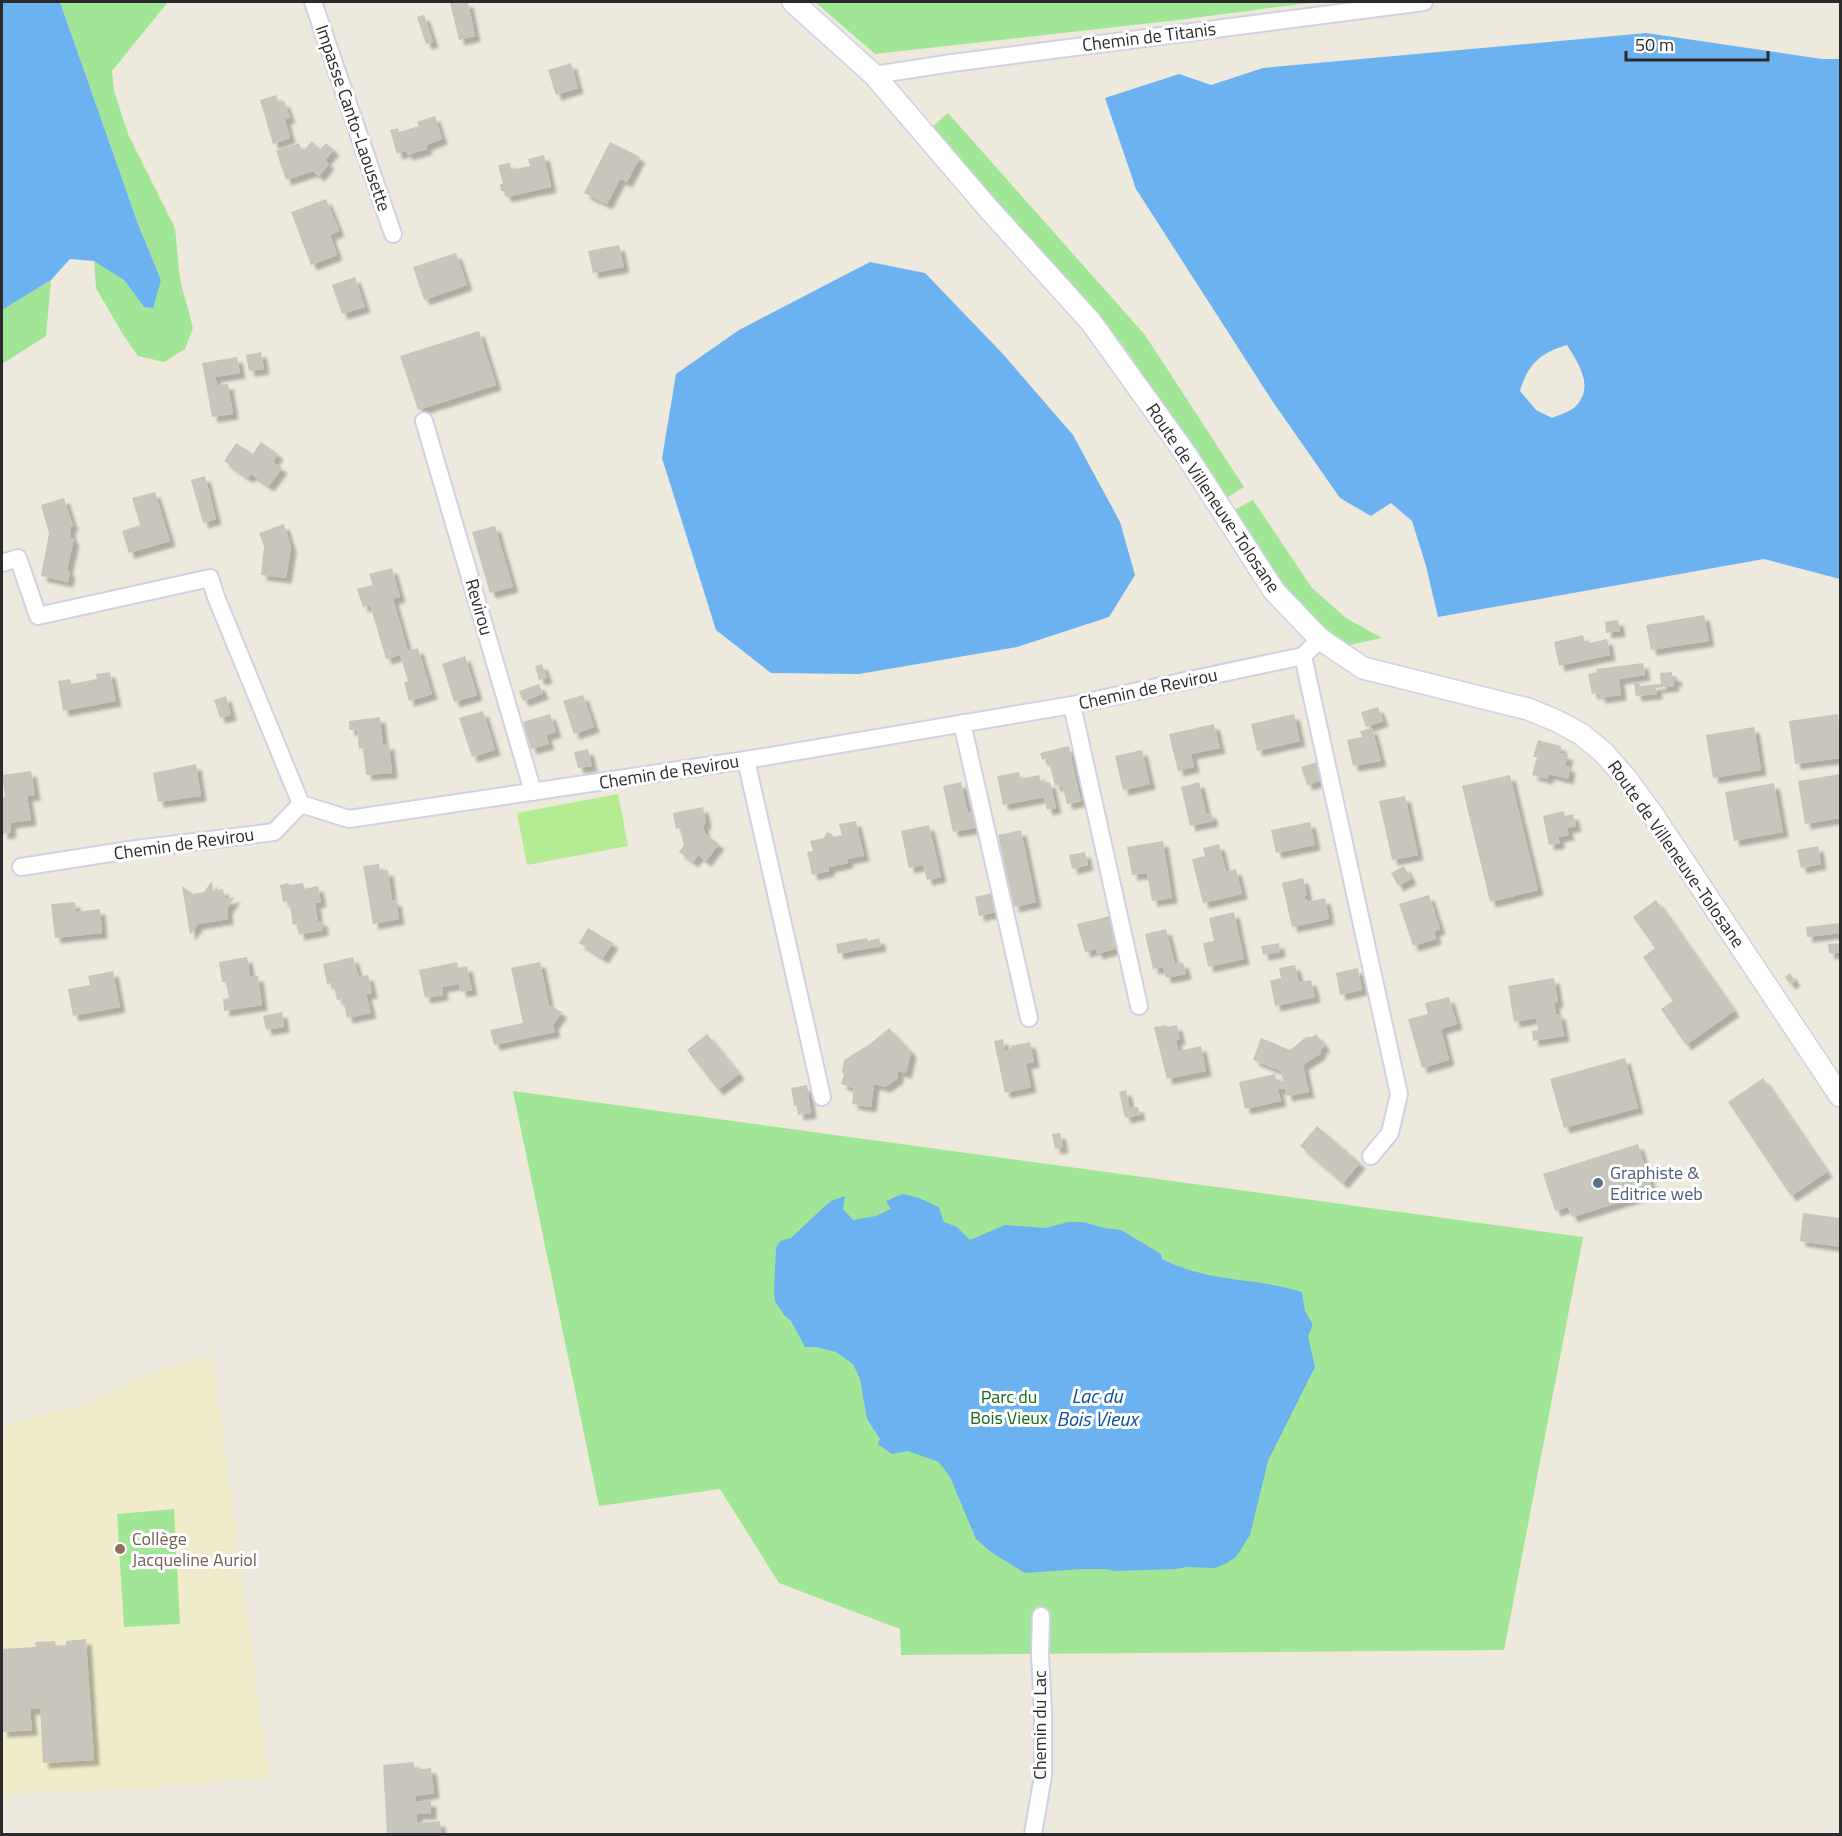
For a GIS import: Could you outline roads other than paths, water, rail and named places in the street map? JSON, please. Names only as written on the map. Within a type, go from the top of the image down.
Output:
[{"type":"street","name":"Impasse Canto-Laousette","points":[[313,2],[393,234]]},
{"type":"street","name":"Route de Villeneuve-Tolosane","points":[[793,2],[874,75],[987,207],[1091,322],[1185,453],[1274,591],[1320,639],[1363,668],[1528,709],[1581,734],[1603,752],[1626,778],[1653,815],[1840,1096]]},
{"type":"street","name":"Chemin de Titanis","points":[[874,75],[964,61],[1424,2]]},
{"type":"street","name":"Revirou","points":[[424,421],[533,792]]},
{"type":"street","points":[[2,563],[18,558],[38,616],[210,578],[301,804]]},
{"type":"street","points":[[1320,639],[1304,656],[1399,1094],[1390,1133],[1371,1156]]},
{"type":"street","name":"Chemin de Revirou","points":[[21,867],[136,849],[274,832],[301,804],[349,819],[533,792],[746,760],[1072,705],[1304,656]]},
{"type":"street","points":[[1072,705],[1139,1006]]},
{"type":"street","points":[[962,723],[1029,1018]]},
{"type":"street","points":[[746,760],[822,1097]]},
{"type":"street","name":"Chemin du Lac","points":[[1033,1834],[1043,1776],[1041,1616]]},
{"type":"water","points":[[2,2],[60,2],[138,224],[161,280],[153,308],[144,307],[124,280],[94,261],[70,259],[51,280],[2,310]]},
{"type":"water","points":[[1646,33],[1822,59],[1840,59],[1840,579],[1764,559],[1438,617],[1412,521],[1391,503],[1371,516],[1340,498],[1273,402],[1136,189],[1105,98],[1179,74],[1211,85],[1263,68]],"holes":[[[1567,345],[1583,376],[1584,392],[1575,407],[1552,418],[1536,410],[1520,391],[1527,374],[1536,361],[1549,352]]]},
{"type":"water","points":[[870,262],[925,273],[1002,353],[1073,435],[1120,522],[1135,575],[1109,617],[1017,647],[859,674],[771,673],[716,630],[662,458],[676,374],[739,330]]},
{"type":"water","name":"Lac du Bois Vieux","points":[[903,1194],[939,1207],[944,1222],[957,1227],[970,1240],[1005,1225],[1046,1228],[1068,1222],[1083,1222],[1121,1230],[1161,1254],[1162,1259],[1180,1267],[1214,1276],[1302,1292],[1305,1311],[1312,1323],[1308,1336],[1315,1367],[1268,1461],[1250,1535],[1236,1557],[1215,1568],[1186,1567],[1114,1571],[1082,1569],[1025,1573],[991,1552],[976,1539],[950,1477],[939,1462],[908,1451],[892,1454],[878,1444],[880,1439],[867,1419],[860,1379],[853,1364],[836,1352],[805,1347],[791,1321],[775,1301],[776,1248],[780,1241],[791,1238],[831,1201],[845,1196],[843,1209],[853,1220],[876,1216],[891,1209],[886,1201]]},
{"type":"place","name":"Graphiste & Editrice web","points":[[1598,1183]]},
{"type":"place","name":"Collège Jacqueline Auriol","points":[[120,1549]]},
{"type":"park label","name":"Parc du Bois Vieux","points":[[1009,1407]]}]
